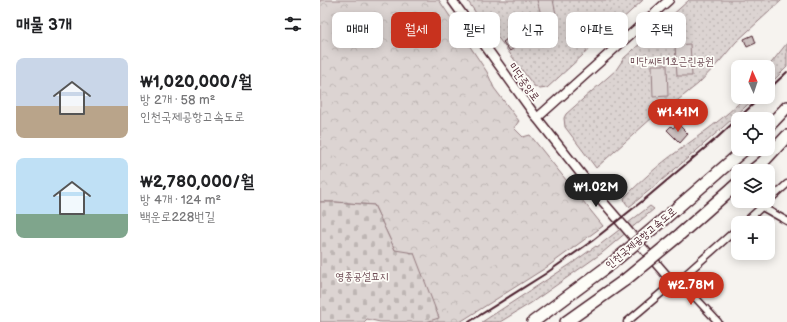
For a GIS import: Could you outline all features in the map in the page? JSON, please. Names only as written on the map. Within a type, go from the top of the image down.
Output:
[{"type":"highway","points":[[775,120],[787,107]]},
{"type":"highway","points":[[761,164],[787,136]]},
{"type":"highway","name":"인천국제공항고속도로","points":[[533,322],[612,264],[737,156]]},
{"type":"highway","name":"인천국제공항고속도로","points":[[566,322],[625,280],[678,237],[731,189]]},
{"type":"street","name":"미단중앙로","points":[[452,0],[537,118],[604,203],[673,283]]},
{"type":"street","points":[[537,118],[669,0]]},
{"type":"street","points":[[775,195],[787,184]]},
{"type":"street","points":[[752,216],[761,208]]},
{"type":"street","points":[[764,208],[787,221]]},
{"type":"street","points":[[627,322],[673,283],[686,274],[731,234]]},
{"type":"street","points":[[673,283],[679,288],[692,294],[718,322]]},
{"type":"green space","points":[[320,0],[439,0],[449,15],[449,48],[471,48],[487,72],[494,88],[519,121],[514,128],[523,137],[530,135],[603,226],[547,267],[460,322],[426,322],[439,317],[395,250],[374,205],[320,202]]},
{"type":"green space","points":[[467,0],[643,0],[628,14],[628,12],[566,12],[566,48],[591,48],[547,88],[540,89],[534,86],[500,40],[500,12],[475,12]]},
{"type":"green space","points":[[537,0],[553,0],[556,12],[540,12]]},
{"type":"green space","name":"미단씨티1호근린공원","points":[[689,0],[782,0],[736,42],[698,84],[678,100],[662,109],[596,168],[565,127],[564,118],[566,114],[616,70],[624,58],[636,47],[686,48],[686,12],[676,12]]},
{"type":"green space","points":[[787,43],[787,67],[775,79],[775,60],[774,60]]},
{"type":"green space","points":[[686,44],[690,44],[692,76],[677,76],[675,48],[686,48]]},
{"type":"green space","points":[[652,65],[667,65],[668,96],[653,97]]},
{"type":"green space","points":[[748,104],[739,112],[731,112],[731,120],[694,153],[629,207],[624,198],[637,185],[650,173],[737,105]]},
{"type":"green space","name":"영종공설묘지","points":[[320,202],[374,205],[395,250],[414,253],[439,318],[426,322],[380,322],[367,319],[364,322],[320,322]]},
{"type":"green space","points":[[650,206],[654,209],[602,253],[531,303],[500,322],[482,322],[596,246],[597,247]]},
{"type":"building","points":[[753,35],[756,43],[747,47],[744,39]]},
{"type":"building","points":[[508,38],[508,48],[514,48],[510,51],[503,42]]},
{"type":"building","points":[[678,124],[688,134],[680,143],[667,130],[671,126],[673,128]]},
{"type":"railway","points":[[775,83],[787,72]]},
{"type":"railway","points":[[469,322],[545,274],[592,241],[645,199],[718,137],[753,104]]}]
